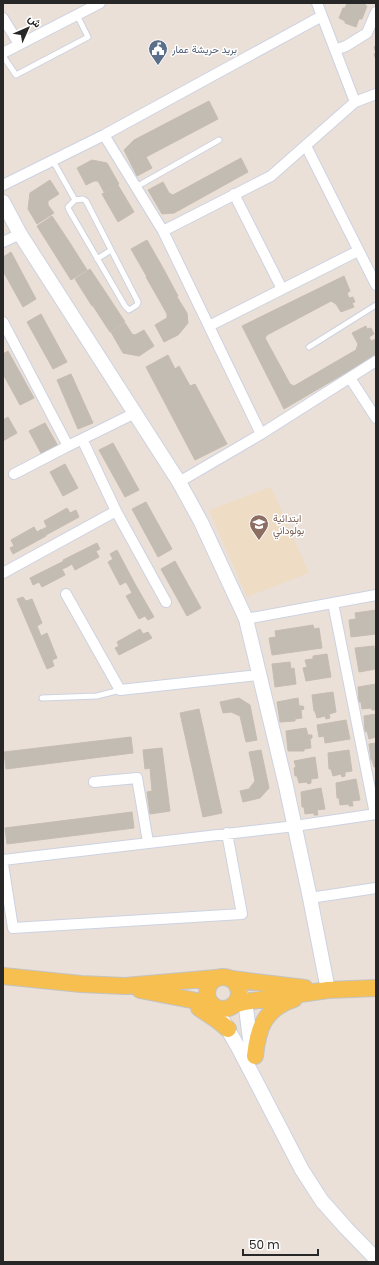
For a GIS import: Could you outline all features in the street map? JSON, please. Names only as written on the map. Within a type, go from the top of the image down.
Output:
[{"type":"main road","points":[[3,976],[81,984],[233,991],[376,988]]},
{"type":"main road","points":[[213,1005],[207,995],[209,985],[233,991],[328,990]]},
{"type":"main road","points":[[125,986],[213,1005],[225,1009],[233,991]]},
{"type":"main road","points":[[255,1056],[260,1029],[263,1022],[272,1011],[284,1003],[292,1000],[328,990]]},
{"type":"main road","points":[[179,998],[205,1011],[228,1029]]},
{"type":"street","points":[[3,53],[100,3]]},
{"type":"street","points":[[317,3],[355,102]]},
{"type":"street","points":[[335,50],[346,46],[367,33],[376,12]]},
{"type":"street","points":[[3,185],[104,135],[322,16]]},
{"type":"street","points":[[3,18],[19,44]]},
{"type":"street","points":[[163,231],[271,176],[355,102],[376,94]]},
{"type":"street","points":[[104,135],[163,231],[261,434]]},
{"type":"street","points":[[306,146],[376,285]]},
{"type":"street","points":[[234,194],[282,289]]},
{"type":"street","points":[[3,202],[20,234],[179,482],[201,522],[246,619],[295,826],[328,990]]},
{"type":"street","points":[[3,242],[20,234]]},
{"type":"street","points":[[209,326],[358,251]]},
{"type":"street","points":[[3,322],[68,446]]},
{"type":"street","points":[[179,482],[261,434],[376,361]]},
{"type":"street","points":[[350,378],[376,418]]},
{"type":"street","points":[[14,474],[135,413]]},
{"type":"street","points":[[82,439],[116,511],[166,602]]},
{"type":"street","points":[[3,573],[116,511]]},
{"type":"street","points":[[66,594],[120,690],[260,675]]},
{"type":"street","points":[[246,619],[376,595]]},
{"type":"street","points":[[3,860],[295,826],[375,814],[333,603]]},
{"type":"street","points":[[94,782],[137,778],[148,842]]},
{"type":"street","points":[[3,864],[13,928],[242,914],[227,833]]},
{"type":"street","points":[[310,898],[376,888]]},
{"type":"street","points":[[233,991],[246,1008],[250,1039],[277,1124]]},
{"type":"street","points":[[213,1005],[228,1029],[302,1170],[322,1201],[376,1259]]},
{"type":"lane","points":[[3,56],[16,75],[88,37],[76,15]]},
{"type":"lane","points":[[136,187],[219,140]]},
{"type":"lane","points":[[53,160],[75,200]]},
{"type":"lane","points":[[83,199],[86,201],[138,302],[138,305],[129,310],[127,309],[69,210],[68,207],[75,200],[83,199]]},
{"type":"lane","points":[[97,258],[111,250]]},
{"type":"lane","points":[[309,347],[376,305]]},
{"type":"lane","points":[[42,698],[97,696],[120,690]]},
{"type":"shaded area","name":"ابتدائية بولوداني","points":[[271,487],[309,573],[247,597],[209,510]]},
{"type":"building","points":[[347,3],[366,3],[365,6],[367,6],[362,19],[359,19],[356,27],[345,23],[345,21],[339,18]]},
{"type":"building","points":[[209,101],[218,119],[146,157],[152,168],[137,176],[124,150],[134,140]]},
{"type":"building","points":[[241,158],[248,172],[174,213],[162,214],[148,190],[163,182],[169,193],[173,195]]},
{"type":"building","points":[[92,160],[107,163],[119,184],[104,192],[98,181],[94,181],[86,185],[77,168]]},
{"type":"building","points":[[50,180],[59,194],[48,201],[48,205],[54,213],[37,224],[28,209],[30,193]]},
{"type":"building","points":[[118,185],[134,212],[118,222],[102,194]]},
{"type":"building","points":[[52,216],[70,243],[54,253],[37,226]]},
{"type":"building","points":[[147,240],[163,268],[147,277],[131,249]]},
{"type":"building","points":[[70,243],[87,270],[71,280],[54,253]]},
{"type":"building","points":[[11,252],[36,299],[23,307],[3,271],[3,257]]},
{"type":"building","points":[[163,268],[178,296],[162,305],[146,277]]},
{"type":"building","points":[[90,269],[108,296],[92,306],[75,279]]},
{"type":"building","points":[[344,276],[350,291],[347,293],[349,298],[353,297],[355,302],[352,303],[354,307],[341,312],[336,304],[331,301],[267,335],[265,338],[290,384],[294,386],[356,350],[358,344],[352,333],[366,326],[367,329],[371,328],[374,334],[369,337],[371,341],[376,339],[376,355],[284,409],[242,326]]},
{"type":"building","points":[[108,296],[125,322],[110,332],[93,306]]},
{"type":"building","points":[[177,297],[187,313],[188,323],[178,335],[164,342],[155,325],[167,318],[167,314],[162,305]]},
{"type":"building","points":[[41,314],[67,362],[53,369],[27,322]]},
{"type":"building","points":[[125,323],[132,334],[135,335],[144,330],[154,346],[139,356],[123,353],[111,332]]},
{"type":"building","points":[[8,351],[34,398],[20,405],[3,374],[3,354]]},
{"type":"building","points":[[168,355],[175,369],[179,366],[190,386],[195,384],[227,444],[195,460],[146,367]]},
{"type":"building","points":[[71,374],[93,423],[78,429],[57,380]]},
{"type":"building","points":[[8,417],[17,433],[3,441],[3,420]]},
{"type":"building","points":[[45,423],[58,446],[42,455],[29,431]]},
{"type":"building","points":[[113,443],[139,490],[125,497],[99,450]]},
{"type":"building","points":[[65,464],[78,488],[63,496],[50,472]]},
{"type":"building","points":[[146,502],[172,549],[158,557],[132,509]]},
{"type":"building","points":[[67,508],[70,513],[76,510],[79,517],[46,535],[43,529],[47,527],[44,521]]},
{"type":"building","points":[[34,527],[37,532],[42,529],[46,536],[13,554],[10,548],[14,546],[11,540]]},
{"type":"building","points":[[97,543],[100,549],[96,551],[99,557],[75,570],[72,564],[67,567],[63,560]]},
{"type":"building","points":[[117,550],[135,584],[129,587],[126,582],[120,585],[108,562],[113,559],[110,554]]},
{"type":"building","points":[[64,561],[67,567],[62,569],[65,575],[42,587],[39,582],[33,585],[30,578]]},
{"type":"building","points":[[175,561],[201,608],[187,616],[161,569]]},
{"type":"building","points":[[135,584],[154,617],[148,620],[145,616],[139,619],[126,596],[132,593],[129,587]]},
{"type":"building","points":[[23,597],[26,601],[32,599],[42,623],[37,626],[39,631],[32,634],[17,599]]},
{"type":"building","points":[[376,610],[376,634],[351,637],[349,620],[356,619],[355,613]]},
{"type":"building","points":[[313,625],[314,629],[319,628],[322,648],[272,655],[269,638],[276,637],[275,631]]},
{"type":"building","points":[[140,629],[143,634],[148,632],[152,638],[119,655],[115,648],[119,646],[117,642]]},
{"type":"building","points":[[39,631],[41,636],[47,633],[57,658],[52,660],[54,666],[47,669],[32,634]]},
{"type":"building","points":[[374,646],[376,653],[376,669],[359,672],[355,648]]},
{"type":"building","points":[[327,654],[331,677],[306,681],[303,668],[307,667],[305,660],[313,659],[313,656]]},
{"type":"building","points":[[290,662],[291,669],[294,668],[296,684],[275,687],[272,664]]},
{"type":"building","points":[[376,684],[375,710],[372,710],[371,708],[362,709],[361,702],[359,702],[358,687]]},
{"type":"building","points":[[333,692],[336,712],[329,714],[330,718],[326,719],[325,716],[317,718],[314,711],[312,695]]},
{"type":"building","points":[[239,698],[250,705],[257,740],[246,742],[240,716],[231,712],[223,713],[220,702]]},
{"type":"building","points":[[298,698],[299,706],[303,706],[304,709],[301,710],[302,718],[295,719],[295,721],[280,722],[277,702]]},
{"type":"building","points":[[199,709],[222,813],[203,817],[180,713]]},
{"type":"building","points":[[376,714],[376,737],[369,739],[367,731],[365,732],[364,716]]},
{"type":"building","points":[[346,720],[350,739],[325,743],[324,736],[319,737],[317,725]]},
{"type":"building","points":[[306,728],[308,735],[312,735],[312,738],[310,739],[311,748],[304,749],[304,751],[288,751],[286,731]]},
{"type":"building","points":[[131,737],[133,753],[6,769],[4,752]]},
{"type":"building","points":[[376,743],[376,767],[374,767],[371,760],[369,744]]},
{"type":"building","points":[[162,748],[170,811],[150,814],[147,792],[152,791],[150,768],[145,769],[143,750]]},
{"type":"building","points":[[261,750],[269,788],[260,798],[243,802],[240,791],[249,789],[255,781],[249,752]]},
{"type":"building","points":[[349,750],[352,771],[345,772],[345,776],[342,777],[341,774],[333,776],[331,769],[329,769],[328,753]]},
{"type":"building","points":[[315,757],[318,778],[311,779],[311,783],[308,784],[307,782],[299,783],[297,776],[295,776],[294,768],[296,767],[294,761]]},
{"type":"building","points":[[356,779],[360,800],[352,801],[353,806],[349,806],[349,804],[340,805],[339,798],[337,798],[336,783]]},
{"type":"building","points":[[321,788],[325,809],[317,810],[318,815],[314,815],[314,813],[305,814],[304,807],[302,807],[301,792]]},
{"type":"building","points":[[132,812],[134,828],[7,844],[5,828]]},
{"type":"place","name":"بريد حريشة عمار","points":[[158,66]]},
{"type":"place","name":"ابتدائية بولوداني","points":[[259,541]]}]
